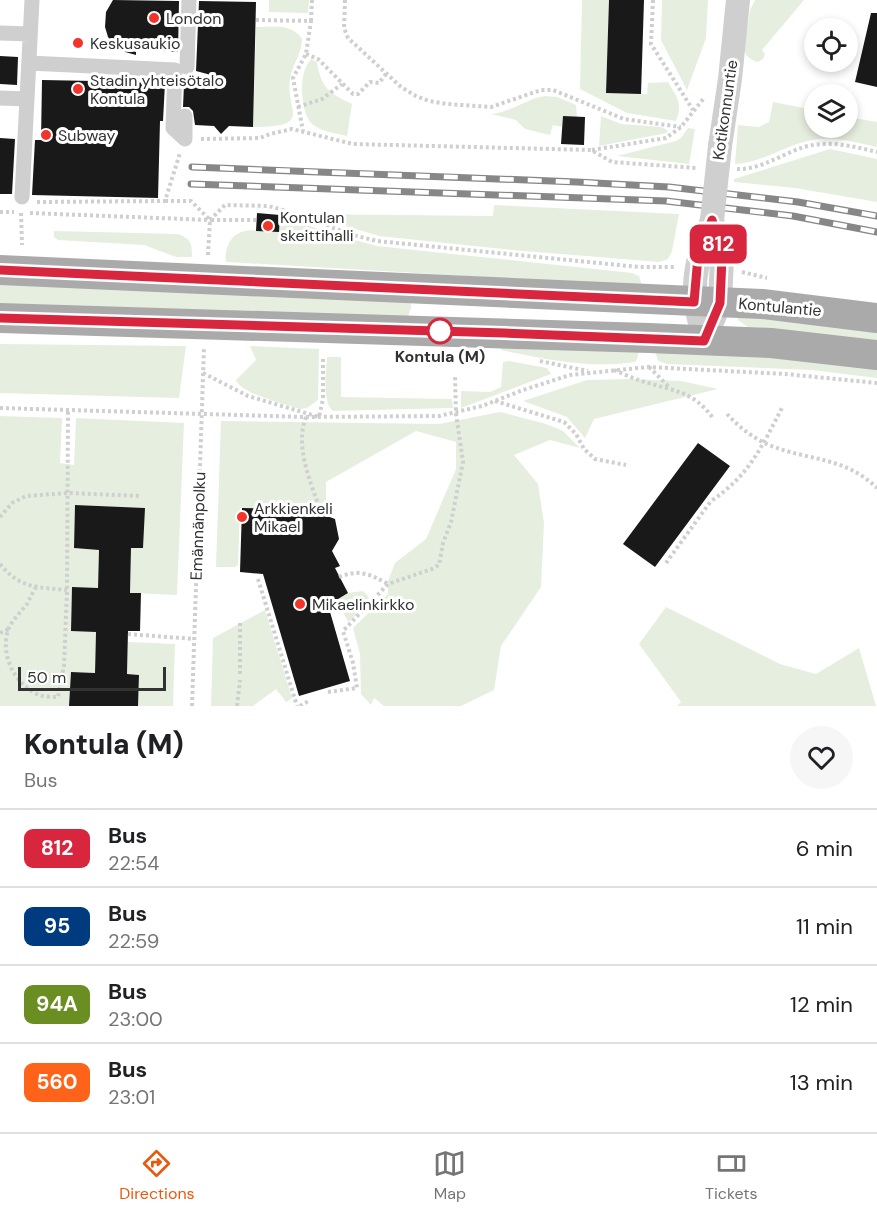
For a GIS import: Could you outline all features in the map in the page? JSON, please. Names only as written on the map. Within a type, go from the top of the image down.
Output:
[{"type":"main road","name":"Kontulantie","points":[[0,270],[762,304],[877,318]]},
{"type":"main road","points":[[0,318],[771,343],[877,355]]},
{"type":"street","points":[[22,205],[19,169],[27,99],[32,0]]},
{"type":"street","points":[[187,67],[189,0]]},
{"type":"street","name":"Kotikonnuntie","points":[[704,341],[707,302],[722,258],[712,220],[738,0]]},
{"type":"street","points":[[0,33],[30,34]]},
{"type":"street","points":[[29,63],[175,70],[174,128],[185,139]]},
{"type":"street","points":[[0,98],[27,99]]},
{"type":"street","points":[[185,116],[185,139]]},
{"type":"path","points":[[303,131],[293,78],[306,54],[312,0]]},
{"type":"path","points":[[345,0],[344,28],[348,38],[400,87],[416,96],[447,104],[491,107],[541,90],[553,90],[624,119],[681,127]]},
{"type":"path","points":[[653,0],[651,44],[693,111]]},
{"type":"path","points":[[256,20],[311,21]]},
{"type":"path","points":[[306,54],[318,59],[353,94],[358,94],[370,82],[379,83],[386,75]]},
{"type":"path","points":[[298,106],[322,99],[342,84]]},
{"type":"path","points":[[165,201],[185,139],[260,138],[292,129],[353,144],[591,150],[666,138],[681,127],[704,98]]},
{"type":"path","points":[[733,169],[743,169],[805,147],[829,144],[845,144],[877,152]]},
{"type":"path","points":[[591,150],[612,162],[701,168]]},
{"type":"path","points":[[22,205],[38,201],[191,201],[210,220]]},
{"type":"path","points":[[22,205],[210,220],[257,220]]},
{"type":"path","points":[[21,245],[22,205]]},
{"type":"path","points":[[208,260],[210,220],[225,205],[280,208],[353,235],[377,241],[650,268],[676,267],[678,261]]},
{"type":"path","name":"Emännänpolku","points":[[192,706],[204,346]]},
{"type":"path","points":[[319,417],[323,357]]},
{"type":"path","points":[[538,361],[591,372]]},
{"type":"path","points":[[648,367],[670,388]]},
{"type":"path","points":[[0,408],[306,417],[407,417],[456,414],[553,379],[591,372],[648,367],[785,374],[877,383]]},
{"type":"path","points":[[613,370],[695,398],[713,418]]},
{"type":"path","points":[[203,374],[248,396],[319,417]]},
{"type":"path","points":[[328,692],[357,688],[353,663],[343,631],[388,584],[439,565],[443,543],[451,522],[462,462],[456,414],[455,375]]},
{"type":"path","points":[[495,401],[564,422],[576,434],[584,449],[595,459],[626,465]]},
{"type":"path","points":[[666,562],[711,501],[748,469],[783,406]]},
{"type":"path","points":[[36,587],[9,629],[6,643],[7,657],[11,670],[29,689],[42,696],[58,697],[64,666],[68,590],[68,410]]},
{"type":"path","points":[[727,414],[735,423],[764,442],[845,465],[867,478],[877,488]]},
{"type":"path","points":[[306,417],[303,426],[304,460],[318,504]]},
{"type":"path","points":[[0,517],[12,503],[26,495],[140,496]]},
{"type":"path","points":[[0,564],[10,577],[36,587],[68,590]]},
{"type":"path","points":[[339,577],[362,572],[375,576],[388,584]]},
{"type":"path","points":[[258,579],[301,706],[310,700]]},
{"type":"path","points":[[240,624],[240,674]]},
{"type":"path","points":[[0,633],[9,629]]},
{"type":"path","points":[[128,634],[194,639]]},
{"type":"path","points":[[237,706],[240,680]]},
{"type":"green space","points":[[269,0],[309,0],[308,13],[269,12]]},
{"type":"green space","points":[[582,0],[609,0],[606,93],[647,94],[648,83],[668,82],[679,105],[676,121],[627,113],[580,89]]},
{"type":"green space","points":[[662,0],[708,0],[706,38],[687,90],[661,40]]},
{"type":"green space","points":[[755,0],[804,0],[762,50],[765,54],[758,62],[748,57],[744,48],[750,10]]},
{"type":"green space","points":[[256,27],[287,28],[293,30],[302,39],[289,87],[293,114],[291,120],[285,124],[253,127]]},
{"type":"green space","points":[[311,59],[317,62],[321,78],[327,89],[352,104],[347,136],[319,128],[308,118],[304,106],[302,84],[304,70]]},
{"type":"green space","points":[[545,96],[557,97],[576,105],[577,117],[563,116],[562,127],[553,125],[550,135],[525,129],[516,120],[491,114],[505,111]]},
{"type":"green space","points":[[773,102],[804,108],[804,138],[858,138],[858,119],[877,122],[877,147],[844,140],[820,139],[802,142],[755,161],[735,164],[738,125],[759,127],[769,122]]},
{"type":"green space","points":[[601,116],[621,124],[661,127],[667,130],[667,133],[599,146]]},
{"type":"green space","points":[[688,128],[695,129],[689,164],[617,156],[676,141]]},
{"type":"green space","points":[[830,149],[877,159],[877,202],[795,188],[734,182],[734,179]]},
{"type":"green space","points":[[494,205],[679,214],[672,251],[668,259],[659,262],[379,236],[306,214],[493,216]]},
{"type":"green space","points":[[280,215],[332,234],[377,246],[632,273],[639,276],[642,286],[226,262],[227,248],[233,237],[251,230],[279,232]]},
{"type":"green space","points":[[54,231],[178,234],[190,242],[192,257],[176,257],[144,245],[58,240],[54,237]]},
{"type":"green space","points":[[0,282],[411,300],[411,308],[408,317],[0,305]]},
{"type":"green space","points":[[737,316],[877,331],[877,342],[749,328],[738,320]]},
{"type":"green space","points":[[0,344],[186,346],[179,398],[0,393]]},
{"type":"green space","points":[[501,345],[639,350],[635,362],[584,364],[501,350]]},
{"type":"green space","points":[[250,346],[319,349],[318,400],[307,408],[300,409],[246,390],[236,380],[256,360]]},
{"type":"green space","points":[[655,351],[723,353],[877,366],[877,378],[812,370],[667,364],[658,361]]},
{"type":"green space","points":[[327,357],[341,357],[341,397],[452,399],[453,408],[333,411],[326,394]]},
{"type":"green space","points":[[509,361],[547,368],[551,374],[461,408],[461,391],[490,392],[501,387],[503,362]]},
{"type":"green space","points":[[587,380],[681,381],[718,389],[594,419],[585,438],[567,417],[523,401]]},
{"type":"green space","points":[[500,412],[563,431],[580,448],[550,440],[514,455],[538,484],[544,523],[541,587],[501,646],[494,690],[461,706],[384,706],[374,698],[371,705],[361,694],[360,654],[353,628],[388,594],[388,581],[395,563],[426,539],[456,469],[456,442],[416,431],[326,482],[326,515],[322,514],[322,510],[240,508],[238,565],[216,567],[221,421],[439,424]]},
{"type":"green space","points":[[0,416],[62,418],[60,463],[74,465],[76,418],[184,423],[177,595],[130,593],[131,548],[143,548],[144,508],[75,505],[74,548],[99,550],[98,588],[72,588],[71,630],[96,632],[95,673],[71,672],[69,706],[0,706]]},
{"type":"green space","points":[[363,591],[369,601],[349,622],[335,601],[348,593]]},
{"type":"green space","points":[[666,607],[780,664],[816,674],[859,648],[876,706],[677,706],[681,702],[639,644]]},
{"type":"green space","points":[[265,610],[292,698],[286,702],[276,689],[253,706],[211,706],[213,638]]},
{"type":"green space","points":[[128,642],[175,644],[173,706],[138,706],[139,675],[127,674]]},
{"type":"building","points":[[113,0],[179,1],[178,52],[136,50],[136,55],[118,50],[108,37],[105,27],[106,12]]},
{"type":"building","points":[[609,0],[644,0],[641,94],[606,93]]},
{"type":"building","points":[[199,1],[256,2],[253,127],[229,126],[221,134],[214,126],[195,125],[193,111],[189,107],[183,107],[184,84],[225,85],[226,79],[196,71]]},
{"type":"building","points":[[871,13],[877,13],[877,87],[855,82]]},
{"type":"building","points":[[0,56],[18,57],[17,85],[0,84]]},
{"type":"building","points":[[99,76],[108,77],[113,82],[165,83],[163,121],[160,121],[158,198],[32,195],[35,140],[41,140],[42,80],[94,81]]},
{"type":"building","points":[[563,116],[585,117],[584,145],[561,144]]},
{"type":"building","points":[[0,138],[15,139],[12,194],[0,194]]},
{"type":"building","name":"Kontulan skeittihalli","points":[[257,213],[280,215],[279,232],[256,231]]},
{"type":"building","points":[[698,443],[730,466],[655,567],[623,544]]},
{"type":"building","points":[[75,505],[145,508],[143,548],[131,548],[130,593],[141,593],[140,631],[128,631],[127,674],[139,675],[138,706],[69,706],[71,672],[95,673],[96,632],[71,631],[72,587],[98,588],[99,550],[74,548]]},
{"type":"building","name":"Mikaelinkirkko","points":[[242,508],[322,510],[322,514],[335,519],[339,539],[332,551],[340,566],[335,568],[348,593],[328,605],[350,681],[299,696],[263,574],[240,572]]},
{"type":"railway","points":[[192,167],[669,187],[798,202],[877,216]]},
{"type":"railway","points":[[191,184],[666,201],[793,216],[877,232]]},
{"type":"bus line","name":"812","points":[[0,270],[694,302],[698,257],[712,220],[722,258],[720,303],[704,341],[0,318]]},
{"type":"place","name":"London","points":[[154,18]]},
{"type":"place","name":"Keskusaukio","points":[[78,43]]},
{"type":"place","name":"Stadin yhteisötalo Kontula","points":[[78,89]]},
{"type":"place","name":"Subway","points":[[46,135]]},
{"type":"place","name":"Kontulan skeittihalli","points":[[268,226]]},
{"type":"place","name":"Kontula (M)","points":[[440,331]]},
{"type":"place","name":"Arkkienkeli Mikael","points":[[242,517]]},
{"type":"place","name":"Mikaelinkirkko","points":[[300,604]]}]
